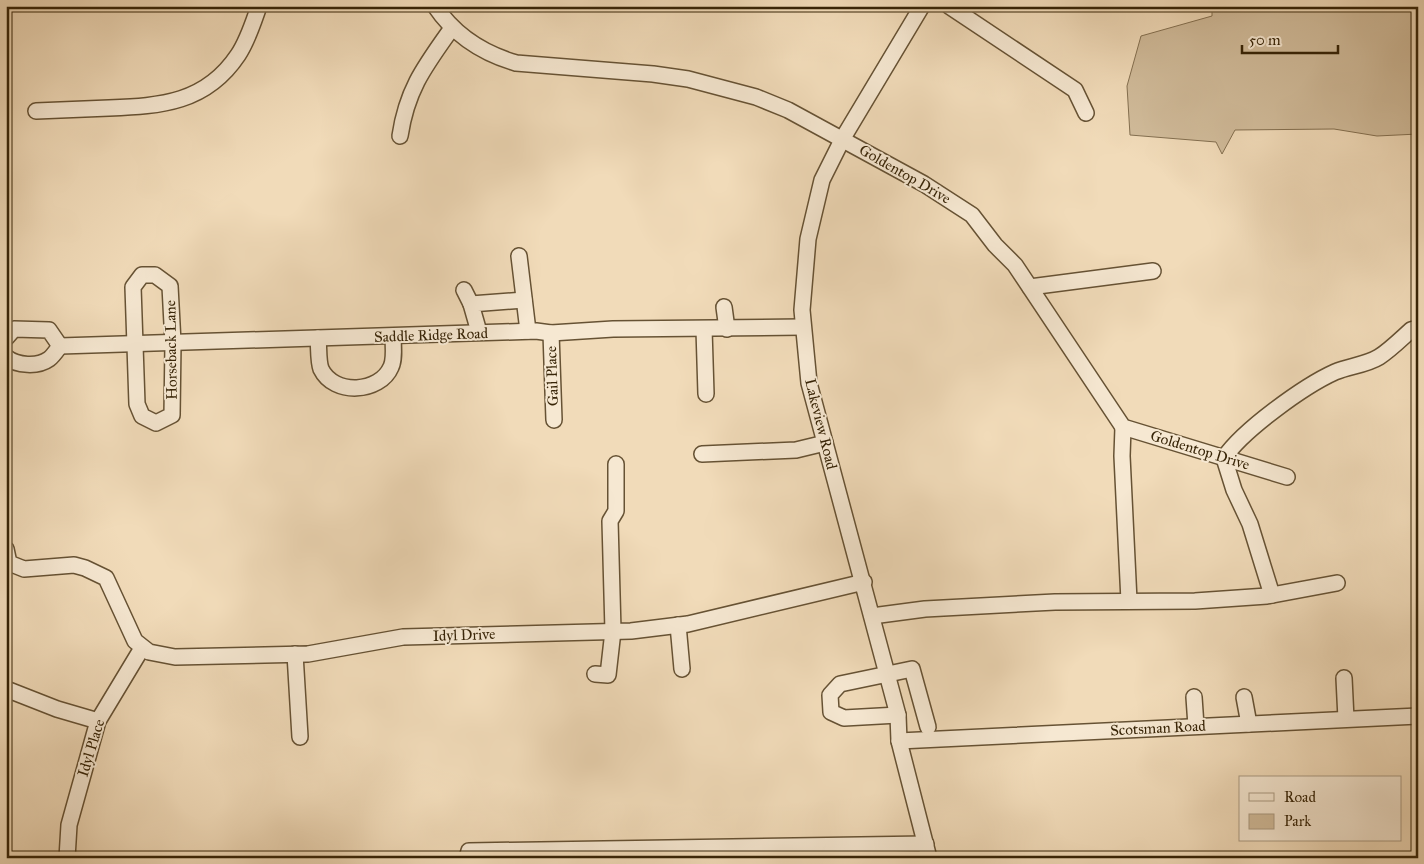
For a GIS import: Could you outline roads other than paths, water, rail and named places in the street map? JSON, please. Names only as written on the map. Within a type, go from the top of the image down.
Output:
[{"type":"street","points":[[36,111],[151,106],[189,97],[212,83],[230,66],[244,46],[259,6]]},
{"type":"street","name":"Goldentop Drive","points":[[435,6],[452,28],[476,46],[502,59],[516,63],[653,74],[688,80],[756,97],[788,110],[843,138],[924,184],[972,215],[995,245],[1015,265],[1123,427],[1287,477]]},
{"type":"street","name":"Lakeview Road","points":[[922,6],[843,138],[822,180],[808,239],[802,327],[809,383],[824,443],[864,582],[897,712],[899,741],[927,851]]},
{"type":"street","points":[[949,6],[1075,90],[1086,113]]},
{"type":"street","points":[[400,136],[404,113],[420,73],[452,28]]},
{"type":"street","points":[[519,256],[528,331]]},
{"type":"street","points":[[1030,287],[1153,272]]},
{"type":"street","name":"Horseback Lane","points":[[142,275],[155,275],[170,286],[173,343],[172,415],[156,424],[142,416],[137,404],[134,287],[142,275]]},
{"type":"street","points":[[479,332],[467,297],[524,300]]},
{"type":"street","points":[[724,307],[727,329]]},
{"type":"street","name":"Saddle Ridge Road","points":[[60,346],[479,332],[528,331],[551,333],[613,329],[704,330],[802,327]]},
{"type":"street","points":[[1272,595],[1250,524],[1234,490],[1224,458],[1232,446],[1302,392],[1335,372],[1378,357],[1411,330],[1418,328]]},
{"type":"street","points":[[6,338],[14,329],[49,330],[60,346],[49,360],[29,365],[13,363],[6,358]]},
{"type":"street","points":[[704,330],[706,394]]},
{"type":"street","name":"Gail Place","points":[[551,333],[554,420]]},
{"type":"street","points":[[318,338],[322,369],[332,381],[353,388],[372,386],[385,377],[392,366],[393,336]]},
{"type":"street","points":[[1123,427],[1122,456],[1129,601]]},
{"type":"street","points":[[702,454],[796,450],[824,443]]},
{"type":"street","points":[[595,674],[608,675],[613,631],[610,521],[616,511],[616,464]]},
{"type":"street","points":[[6,549],[10,563],[15,567],[24,569],[74,566],[86,568],[106,578],[130,632],[142,648]]},
{"type":"street","name":"Idyl Drive","points":[[142,648],[157,654],[176,657],[295,654],[403,637],[613,631],[678,625],[864,582]]},
{"type":"street","points":[[872,616],[925,609],[1046,602],[1195,600],[1272,595],[1337,582]]},
{"type":"street","points":[[678,625],[682,669]]},
{"type":"street","name":"Idyl Place","points":[[68,858],[69,824],[98,721],[142,648]]},
{"type":"street","points":[[295,654],[300,737]]},
{"type":"street","points":[[920,700],[897,712],[844,718],[831,712],[830,696],[840,684],[912,669],[928,726]]},
{"type":"street","points":[[1344,678],[1346,719]]},
{"type":"street","points":[[6,689],[57,709],[98,721]]},
{"type":"street","points":[[1194,697],[1196,726]]},
{"type":"street","points":[[1244,697],[1249,724]]},
{"type":"street","name":"Scotsman Road","points":[[899,741],[1418,716]]},
{"type":"street","points":[[467,858],[469,851],[927,851]]}]
